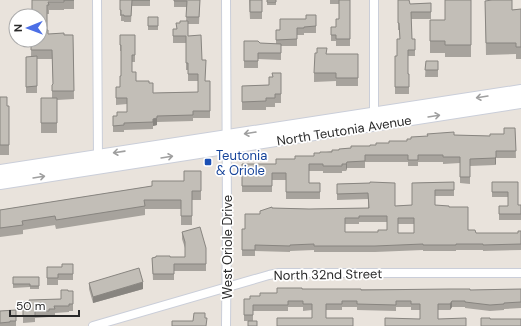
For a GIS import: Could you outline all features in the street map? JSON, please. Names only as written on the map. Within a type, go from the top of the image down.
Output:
[{"type":"main road","name":"North Teutonia Avenue","points":[[0,183],[99,168],[226,142],[375,119],[521,91]]},
{"type":"main road","name":"North Teutonia Avenue","points":[[375,119],[521,102]]},
{"type":"main road","name":"North Teutonia Avenue","points":[[0,171],[98,155],[226,142]]},
{"type":"street","points":[[96,0],[99,168]]},
{"type":"street","name":"West Oriole Drive","points":[[226,0],[226,326]]},
{"type":"street","points":[[374,0],[375,119]]},
{"type":"street","name":"North 32nd Street","points":[[93,326],[279,273],[521,273]]},
{"type":"building","points":[[32,0],[64,0],[64,2],[48,2],[49,5],[47,5],[47,8],[32,8]]},
{"type":"building","points":[[120,0],[132,0],[131,16],[121,15]]},
{"type":"building","points":[[174,0],[200,0],[199,17],[186,17],[187,1]]},
{"type":"building","points":[[250,0],[262,0],[262,12],[250,12]]},
{"type":"building","points":[[267,0],[276,0],[276,2],[267,2]]},
{"type":"building","points":[[339,0],[350,0],[350,39],[336,39],[336,35],[331,35],[331,27],[336,27],[336,19],[339,19]]},
{"type":"building","points":[[398,0],[409,0],[410,4],[431,3],[431,12],[411,12],[412,39],[415,39],[415,50],[408,50],[409,87],[395,87],[395,56],[397,56],[397,39],[400,39]]},
{"type":"building","points":[[445,0],[471,0],[471,45],[445,45],[445,41],[430,41],[430,20],[445,20]]},
{"type":"building","points":[[512,0],[512,10],[521,9],[521,47],[516,47],[516,43],[486,43],[485,1]]},
{"type":"building","points":[[306,15],[316,15],[316,26],[297,28],[297,39],[276,40],[276,30],[280,30],[280,19],[306,19]]},
{"type":"building","points":[[148,17],[158,17],[158,26],[148,26]]},
{"type":"building","points":[[180,21],[188,21],[188,36],[201,35],[202,60],[206,60],[205,81],[210,81],[210,111],[193,111],[193,115],[157,116],[157,118],[153,119],[153,122],[124,123],[124,125],[113,126],[113,116],[117,116],[117,112],[127,112],[127,98],[116,98],[116,87],[120,87],[121,76],[120,35],[135,35],[135,55],[132,55],[132,72],[136,72],[136,81],[149,81],[149,83],[153,83],[153,93],[198,92],[198,74],[188,74],[188,63],[186,63],[186,36],[173,36],[173,29],[177,29],[176,23],[180,23]]},
{"type":"building","points":[[64,33],[64,35],[73,35],[74,91],[52,91],[52,50],[31,50],[31,48],[48,48],[48,34]]},
{"type":"building","points":[[244,41],[281,44],[281,53],[258,53],[258,61],[244,61]]},
{"type":"building","points":[[317,48],[327,48],[326,54],[358,54],[358,78],[336,78],[336,73],[314,73],[315,53],[317,53]]},
{"type":"building","points":[[37,56],[37,86],[26,87],[26,57]]},
{"type":"building","points":[[426,61],[438,61],[438,70],[425,70]]},
{"type":"building","points":[[272,73],[281,73],[281,94],[275,94],[275,98],[266,98],[266,101],[242,102],[242,86],[269,85],[269,77],[273,77]]},
{"type":"building","points":[[0,97],[7,97],[7,106],[9,106],[9,145],[0,145]]},
{"type":"building","points":[[41,98],[57,98],[57,123],[41,123]]},
{"type":"building","points":[[504,128],[515,128],[516,151],[496,151],[495,158],[470,159],[470,177],[460,177],[460,157],[418,155],[418,160],[408,160],[408,155],[365,155],[365,161],[347,162],[346,164],[342,164],[342,166],[309,164],[309,183],[320,183],[320,192],[286,192],[286,173],[272,173],[272,186],[242,186],[242,164],[276,164],[276,159],[295,159],[295,156],[314,156],[314,153],[332,152],[332,150],[351,148],[351,146],[370,146],[376,145],[376,143],[389,143],[389,141],[407,141],[407,139],[411,139],[411,137],[428,136],[427,134],[454,132],[454,135],[490,136],[490,134],[504,134]]},
{"type":"building","points":[[184,171],[201,171],[201,191],[192,191],[192,216],[181,216],[181,200],[144,200],[145,206],[56,220],[55,216],[22,221],[23,225],[0,228],[0,210],[152,186],[152,181],[184,181]]},
{"type":"building","points":[[454,182],[454,190],[435,190],[435,205],[468,207],[468,230],[475,230],[476,233],[518,233],[518,231],[521,231],[521,244],[423,244],[375,246],[314,246],[314,244],[290,246],[255,245],[255,250],[242,250],[242,229],[245,229],[245,214],[260,214],[260,211],[272,207],[309,209],[369,208],[368,193],[337,194],[337,184],[395,183],[395,206],[412,205],[412,183]],"holes":[[[359,216],[387,216],[387,230],[378,230],[378,232],[345,232],[345,218],[359,218]],[[398,218],[414,218],[414,233],[398,233]]]},
{"type":"building","points":[[492,182],[518,182],[518,205],[521,205],[521,214],[499,214],[499,206],[508,206],[508,192],[492,192]]},
{"type":"building","points":[[200,227],[206,248],[206,264],[174,264],[174,274],[153,274],[152,258],[156,256],[185,257],[185,242],[182,232]]},
{"type":"building","points":[[62,264],[73,264],[73,274],[58,274],[58,278],[47,278],[47,267],[62,267]]},
{"type":"building","points":[[139,268],[143,282],[93,297],[89,283]]},
{"type":"building","points":[[13,277],[39,277],[39,286],[30,286],[30,284],[13,284]]},
{"type":"building","points":[[277,288],[361,290],[521,289],[521,302],[490,305],[465,301],[452,301],[450,304],[438,304],[438,319],[466,318],[466,326],[385,326],[385,318],[420,319],[420,304],[411,304],[411,301],[396,301],[396,305],[357,304],[357,301],[342,301],[342,304],[326,304],[326,318],[353,318],[353,326],[277,326],[277,318],[312,318],[312,304],[303,304],[303,301],[288,301],[288,305],[253,305],[253,315],[244,315],[244,299],[250,299],[250,296],[260,296],[260,293],[277,293]]},
{"type":"building","points":[[61,290],[73,291],[73,304],[69,304],[69,306],[54,306],[55,309],[49,309],[49,311],[35,311],[35,316],[23,316],[23,302],[29,302],[29,300],[61,299]]},
{"type":"building","points":[[16,310],[16,321],[0,323],[0,311]]},
{"type":"building","points":[[194,313],[205,313],[205,318],[207,318],[206,326],[172,326],[172,321],[193,321]]},
{"type":"building","points":[[481,318],[521,319],[521,326],[481,326]]},
{"type":"building","points":[[248,321],[257,321],[257,326],[248,326]]},
{"type":"place","name":"Teutonia & Oriole","points":[[208,162]]}]
